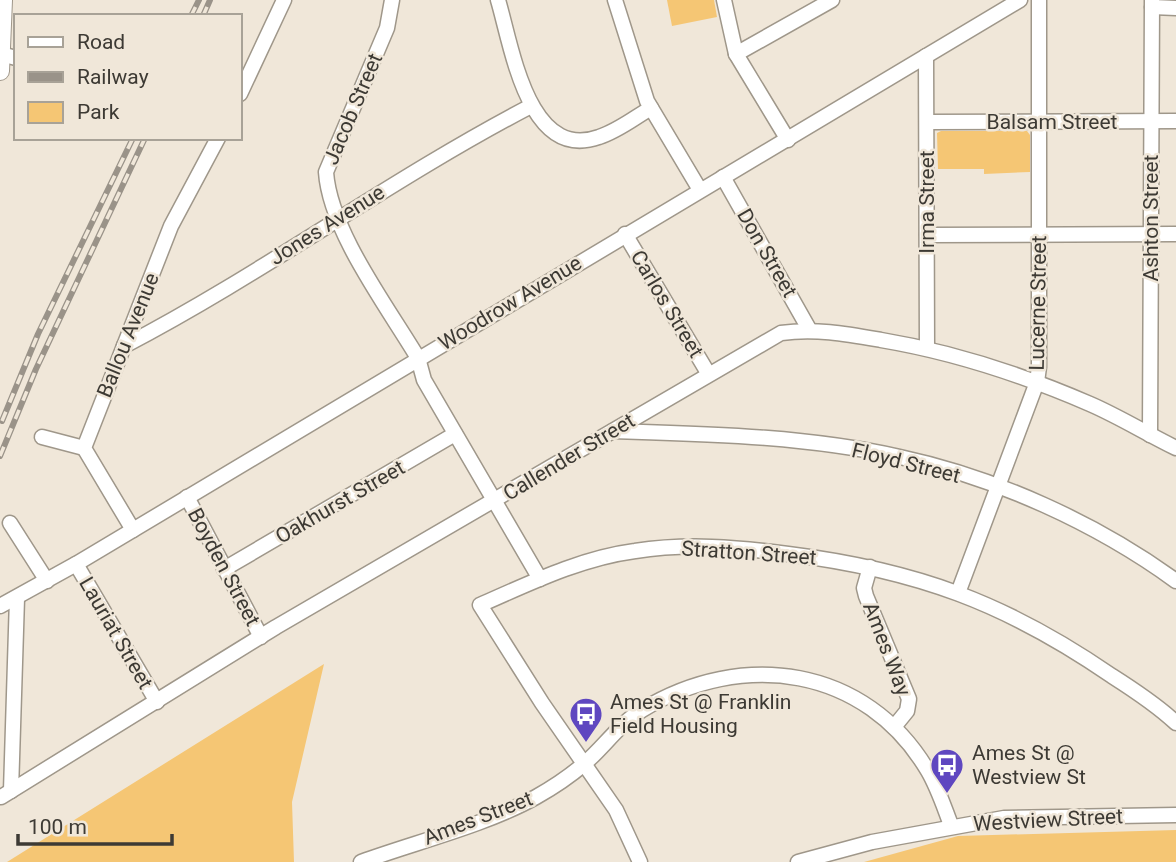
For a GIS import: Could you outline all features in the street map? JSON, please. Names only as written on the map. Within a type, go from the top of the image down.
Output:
[{"type":"main road","points":[[3,0],[6,61]]},
{"type":"street","points":[[242,90],[284,0]]},
{"type":"street","name":"Jacob Street","points":[[392,0],[387,28],[326,172],[327,191],[336,219],[418,358],[424,380],[540,579]]},
{"type":"street","points":[[498,0],[531,106],[545,128],[573,142],[600,137],[651,108]]},
{"type":"street","points":[[615,0],[651,108],[700,190]]},
{"type":"street","points":[[724,0],[736,54],[788,140]]},
{"type":"street","points":[[736,54],[832,0]]},
{"type":"street","name":"Woodrow Avenue","points":[[0,606],[76,564],[1020,0]]},
{"type":"street","name":"Lucerne Street","points":[[958,593],[1037,382],[1039,0]]},
{"type":"street","points":[[1152,4],[1176,8]]},
{"type":"street","name":"Ashton Street","points":[[1150,435],[1152,4]]},
{"type":"street","name":"Irma Street","points":[[926,57],[927,348]]},
{"type":"street","name":"Jones Avenue","points":[[124,346],[162,326],[453,148],[531,106]]},
{"type":"street","name":"Balsam Street","points":[[927,122],[1176,121]]},
{"type":"street","name":"Ballou Avenue","points":[[84,448],[171,226],[217,140]]},
{"type":"street","name":"Don Street","points":[[723,177],[809,329]]},
{"type":"street","name":"Carlos Street","points":[[625,234],[708,373]]},
{"type":"street","points":[[927,235],[1176,234]]},
{"type":"street","name":"Callender Street","points":[[6,794],[261,637],[495,502],[708,373],[781,333],[809,329],[927,348],[1037,382],[1092,405],[1176,448]]},
{"type":"street","name":"Floyd Street","points":[[612,431],[707,433],[842,447],[901,457],[997,487],[1114,540],[1176,581]]},
{"type":"street","name":"Oakhurst Street","points":[[224,569],[455,434]]},
{"type":"street","points":[[43,438],[84,448],[133,530]]},
{"type":"street","name":"Boyden Street","points":[[187,497],[261,637]]},
{"type":"street","points":[[10,523],[47,581]]},
{"type":"street","name":"Stratton Street","points":[[584,764],[480,605],[587,561],[633,551],[706,545],[843,561],[916,577],[1059,639],[1176,723]]},
{"type":"street","name":"Lauriat Street","points":[[76,564],[157,702]]},
{"type":"street","name":"Ames Way","points":[[870,567],[864,588],[866,596],[909,699],[907,712],[894,727]]},
{"type":"street","points":[[6,794],[17,598]]},
{"type":"street","name":"Ames Street","points":[[361,862],[525,802],[584,764],[610,736],[639,712],[677,691],[729,676],[764,673],[827,684],[866,704],[894,727],[928,770],[951,825]]},
{"type":"street","points":[[584,764],[616,810],[640,862]]},
{"type":"street","name":"Westview Street","points":[[798,862],[951,825],[1004,818],[1176,816]]},
{"type":"green space","points":[[667,0],[714,0],[717,17],[672,26]]},
{"type":"green space","points":[[1027,131],[1030,135],[1030,172],[984,174],[984,169],[938,169],[937,133]]},
{"type":"green space","points":[[324,664],[292,802],[294,862],[7,862]]},
{"type":"green space","points":[[1176,830],[1176,862],[864,862],[958,836]]},
{"type":"railway","points":[[192,14],[199,0]]},
{"type":"railway","points":[[204,14],[210,0]]},
{"type":"railway","points":[[2,421],[38,334],[132,140]]},
{"type":"railway","points":[[0,456],[36,369],[144,140]]},
{"type":"place","name":"Ames St @ Franklin Field Housing","points":[[586,744]]},
{"type":"place","name":"Ames St @ Westview St","points":[[947,795]]}]
